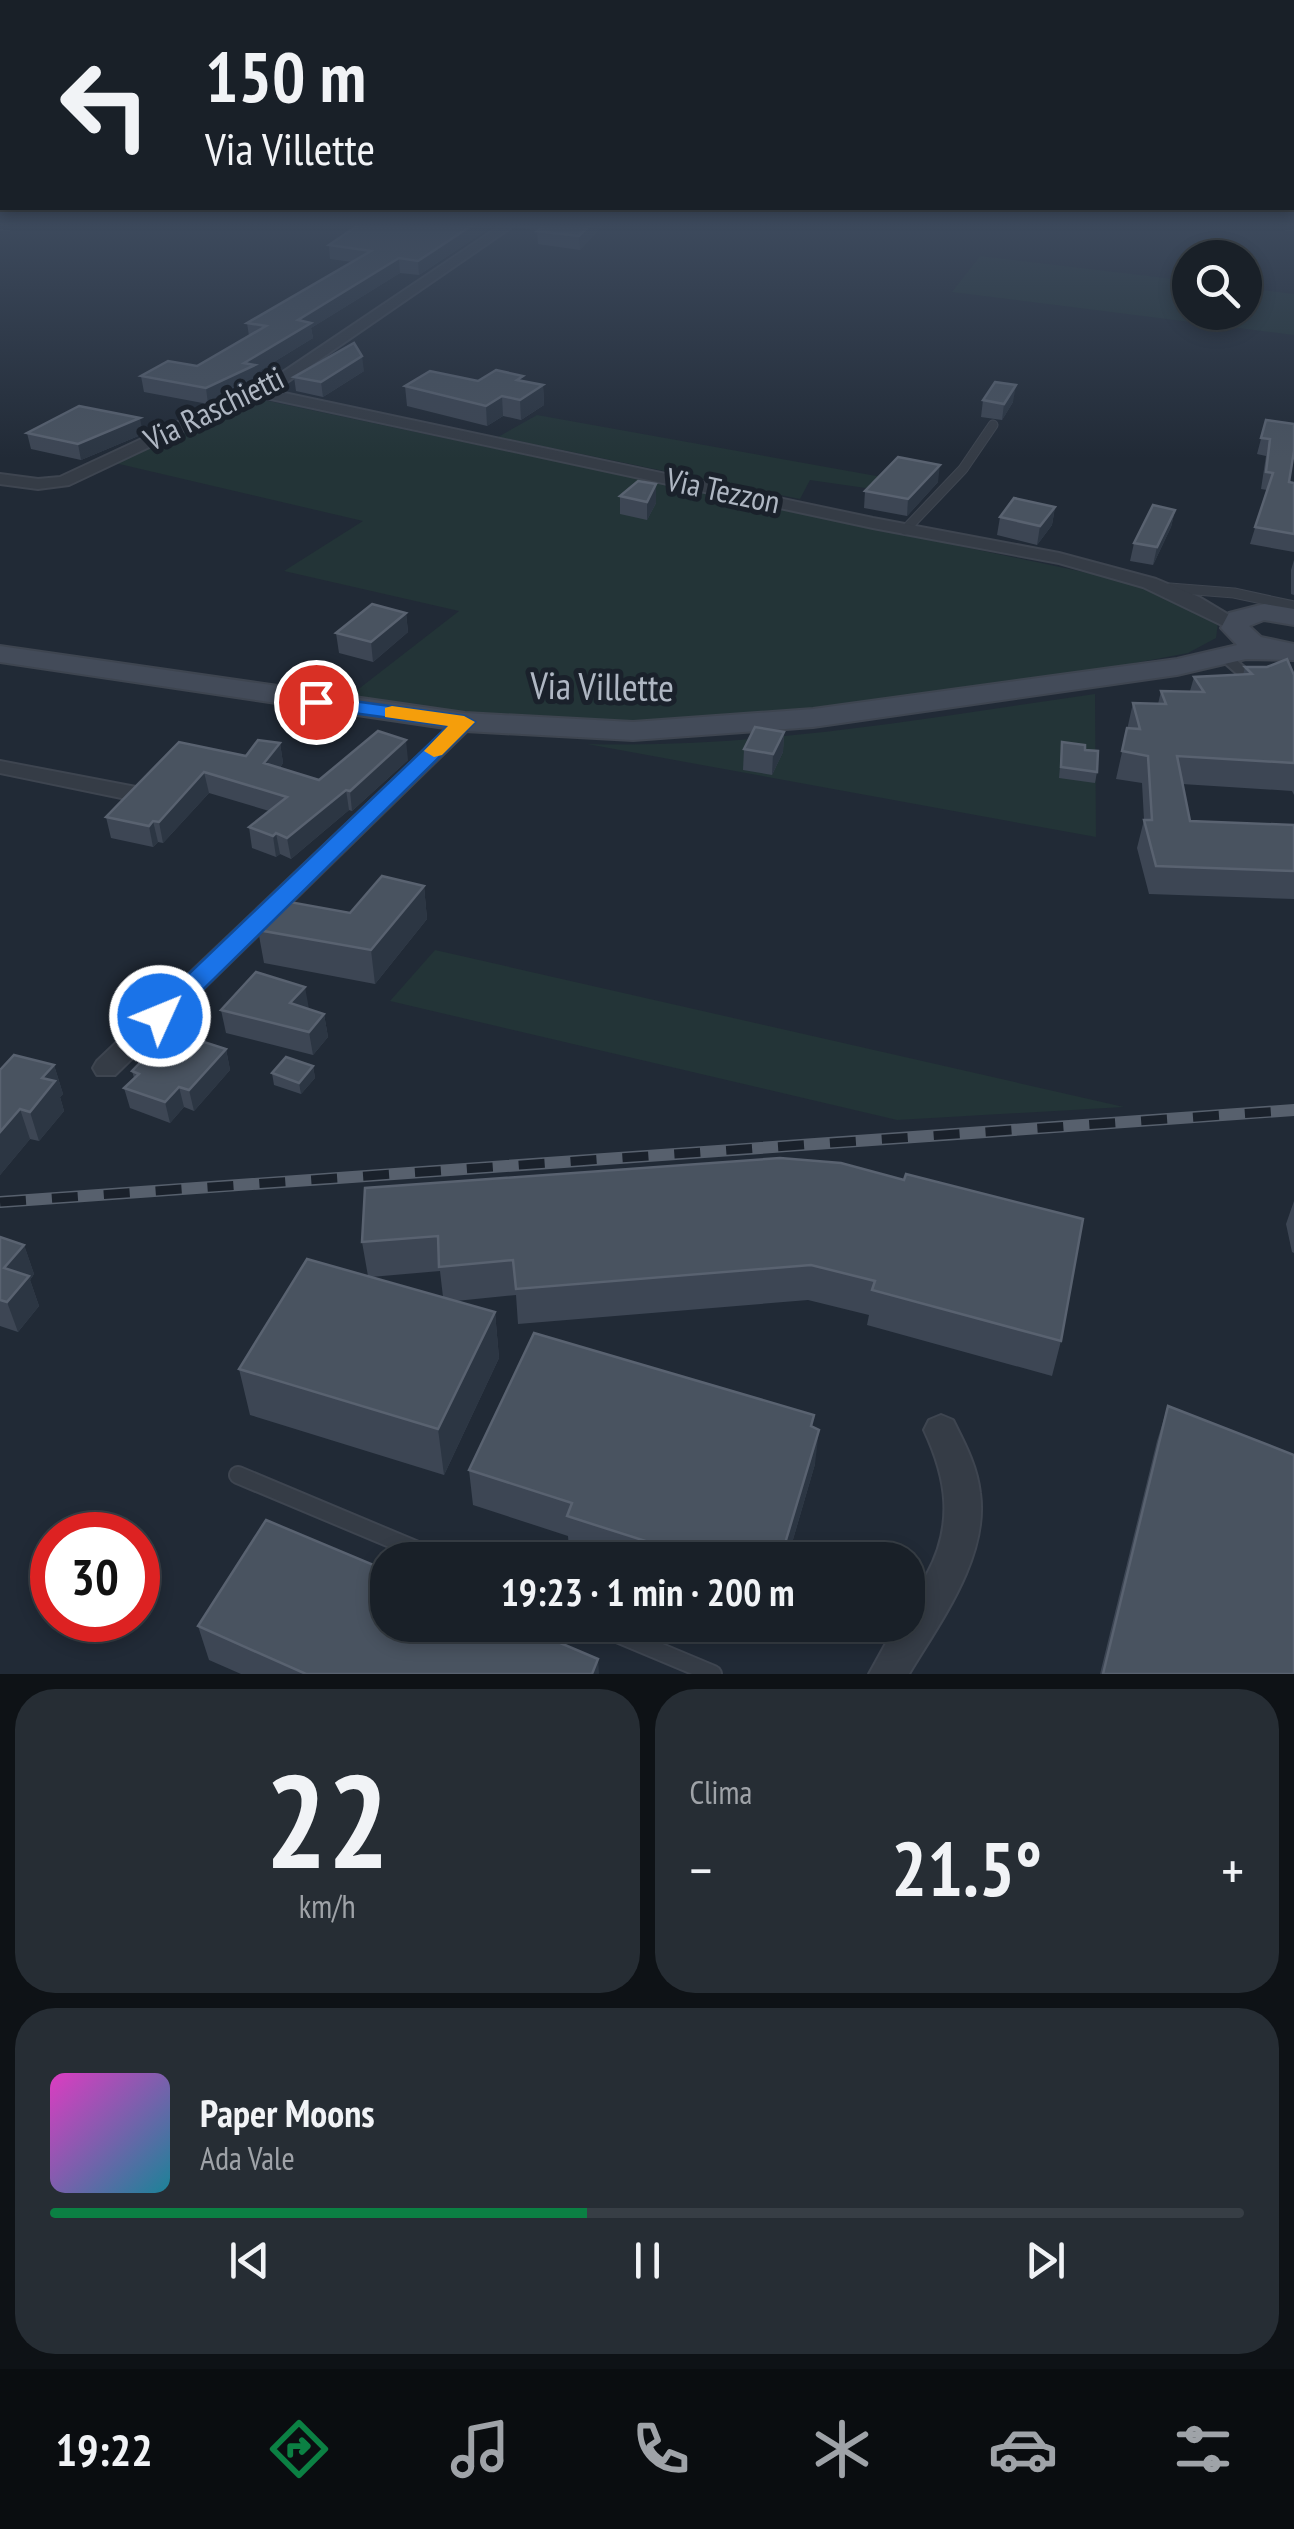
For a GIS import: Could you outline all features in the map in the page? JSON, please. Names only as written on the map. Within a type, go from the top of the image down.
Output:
[{"type":"street","name":"Via Raschietti","points":[[0,479],[38,484],[63,482],[257,392],[393,302]]},
{"type":"street","name":"Via Tezzon","points":[[257,392],[905,530],[1069,560],[1236,609],[1264,612]]},
{"type":"street","name":"Via Tezzon","points":[[1179,592],[1224,643]]},
{"type":"street","points":[[1264,612],[1294,617]]},
{"type":"street","name":"Via Villette","points":[[0,654],[464,722],[633,730],[719,728],[1177,667],[1224,643],[1244,615],[1264,612]]},
{"type":"street","name":"Via Villette","points":[[1224,643],[1286,651]]},
{"type":"street","points":[[106,1068],[464,722]]},
{"type":"street","points":[[0,767],[136,794]]},
{"type":"street","points":[[888,1674],[947,1572],[965,1523],[967,1496],[961,1470],[941,1430]]},
{"type":"lane","points":[[905,530],[962,470],[993,425]]},
{"type":"lane","points":[[1179,592],[1218,591],[1294,606]]},
{"type":"lane","points":[[1224,643],[1258,685]]},
{"type":"lane","points":[[238,1475],[398,1542]]},
{"type":"lane","points":[[637,1642],[713,1674]]},
{"type":"shaded area","points":[[1032,302],[1172,302],[1172,320]]},
{"type":"shaded area","points":[[1262,302],[1294,302],[1294,335],[1254,330],[1262,330]]},
{"type":"shaded area","points":[[254,398],[1112,578],[1166,596],[1205,615],[1218,623],[1216,638],[1188,653],[1072,675],[764,718],[605,723],[467,717],[347,698],[459,611],[284,571],[363,521],[115,463]]},
{"type":"shaded area","points":[[537,415],[882,477],[866,488],[810,480],[800,499],[498,437]]},
{"type":"shaded area","points":[[1095,694],[1096,837],[587,744],[779,737]]},
{"type":"shaded area","points":[[435,950],[1124,1107],[897,1120],[390,1001]]},
{"type":"building","points":[[283,302],[327,302],[298,320],[311,323],[244,363],[255,365],[206,388],[141,376],[168,361],[197,366],[266,326],[247,323]]},
{"type":"building","points":[[354,343],[362,356],[321,382],[294,377]]},
{"type":"building","points":[[496,370],[523,376],[517,380],[543,385],[520,400],[502,396],[486,406],[405,386],[430,371],[478,381]]},
{"type":"building","points":[[995,382],[1016,385],[1004,404],[983,400]]},
{"type":"building","points":[[79,406],[140,418],[78,444],[27,433]]},
{"type":"building","points":[[1266,420],[1294,424],[1289,482],[1294,483],[1294,534],[1255,527],[1273,473],[1266,472],[1270,439],[1261,438]]},
{"type":"building","points":[[898,457],[940,465],[908,499],[865,491]]},
{"type":"building","points":[[638,481],[656,484],[647,502],[620,496]]},
{"type":"building","points":[[1014,498],[1055,507],[1040,526],[1000,517]]},
{"type":"building","points":[[1153,505],[1175,510],[1157,547],[1134,543]]},
{"type":"building","points":[[372,604],[406,613],[371,642],[336,633]]},
{"type":"building","points":[[1287,659],[1294,675],[1294,763],[1177,756],[1190,821],[1294,825],[1294,871],[1156,866],[1144,820],[1152,820],[1148,756],[1122,751],[1127,728],[1140,729],[1133,703],[1166,704],[1161,691],[1204,692],[1194,677],[1252,674],[1245,667],[1267,667]]},
{"type":"building","points":[[755,727],[784,732],[773,754],[744,749]]},
{"type":"building","points":[[378,731],[406,740],[350,791],[346,790],[287,838],[249,827],[287,797],[204,772],[159,822],[153,821],[149,826],[106,817],[179,742],[246,756],[258,740],[280,743],[264,763],[319,780]]},
{"type":"building","points":[[1062,742],[1098,751],[1097,772],[1061,767]]},
{"type":"building","points":[[382,876],[424,886],[371,950],[258,930],[279,900],[350,913]]},
{"type":"building","points":[[256,972],[305,987],[290,1003],[324,1014],[309,1032],[221,1010]]},
{"type":"building","points":[[179,1034],[226,1049],[189,1090],[179,1087],[165,1102],[124,1088],[139,1074],[132,1071],[159,1043],[168,1046]]},
{"type":"building","points":[[14,1055],[54,1065],[42,1078],[55,1081],[30,1112],[20,1109],[0,1132],[0,1070]]},
{"type":"building","points":[[286,1057],[313,1066],[299,1083],[272,1073]]},
{"type":"building","points":[[780,1158],[841,1163],[904,1180],[906,1174],[1083,1219],[1061,1341],[872,1290],[875,1281],[811,1265],[516,1289],[513,1260],[439,1267],[438,1236],[362,1242],[365,1188]]},
{"type":"building","points":[[0,1237],[24,1245],[4,1268],[29,1276],[7,1302],[0,1300]]},
{"type":"building","points":[[307,1259],[495,1312],[438,1429],[239,1369]]},
{"type":"building","points":[[534,1333],[814,1415],[811,1426],[819,1430],[785,1542],[649,1542],[567,1516],[572,1503],[469,1470]]},
{"type":"building","points":[[1168,1406],[1294,1455],[1294,1674],[1103,1674]]},
{"type":"building","points":[[266,1520],[370,1563],[370,1642],[558,1642],[598,1659],[592,1674],[306,1674],[198,1626]]},
{"type":"railway","points":[[0,1202],[1294,1110]]},
{"type":"slow traffic","points":[[392,712],[464,722],[434,751]]},
{"type":"route","points":[[160,1016],[464,722],[316,702]]}]
